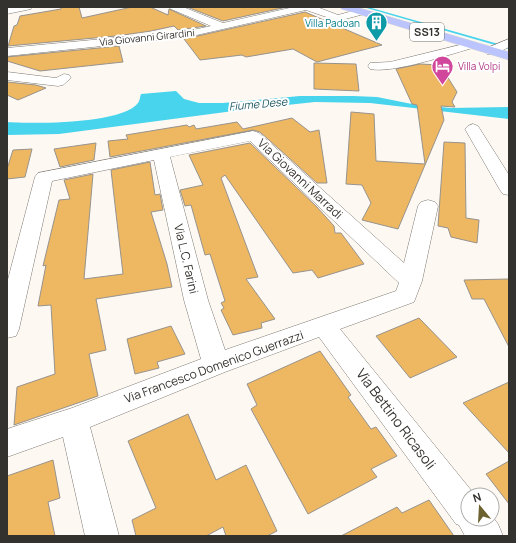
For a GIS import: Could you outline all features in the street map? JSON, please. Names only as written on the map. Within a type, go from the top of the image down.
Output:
[{"type":"main road","name":"SS13","points":[[353,11],[472,45],[500,46],[509,56]]},
{"type":"street","points":[[7,11],[28,7]]},
{"type":"street","points":[[174,7],[221,26]]},
{"type":"street","name":"Via Giovanni Girardini","points":[[7,52],[188,34],[307,7],[338,18],[353,11]]},
{"type":"street","points":[[374,66],[390,66],[472,45]]},
{"type":"street","points":[[7,76],[58,82],[64,78]]},
{"type":"street","points":[[473,129],[503,171],[509,190]]},
{"type":"street","name":"Via Giovanni Marradi","points":[[7,329],[44,177],[253,136],[411,281]]},
{"type":"street","name":"Via L.C. Farini","points":[[161,153],[196,300],[216,364]]},
{"type":"street","points":[[411,281],[428,206]]},
{"type":"street","name":"Via Francesco Domenico Guerrazzi","points":[[7,443],[74,420],[216,364],[406,296],[411,281]]},
{"type":"street","name":"Via Bettino Ricasoli","points":[[324,326],[460,502]]},
{"type":"street","points":[[74,420],[102,536]]},
{"type":"street","points":[[479,527],[486,536]]},
{"type":"water","name":"Fiume Dese","points":[[176,91],[184,99],[199,103],[223,103],[300,96],[353,96],[377,97],[412,104],[450,108],[509,107],[509,119],[370,103],[315,102],[241,110],[59,134],[7,135],[7,122],[36,123],[97,119],[129,110],[139,102],[141,94]]},
{"type":"building","points":[[61,7],[79,7],[82,18],[132,7],[150,7],[168,15],[169,9],[206,26],[178,30],[174,26],[116,36],[8,46],[14,26],[17,25],[20,16],[61,9]]},
{"type":"building","points":[[187,7],[287,7],[223,21]]},
{"type":"building","points":[[305,12],[382,45],[317,62],[293,49],[246,57],[242,55],[200,60],[184,39]]},
{"type":"building","points":[[119,46],[123,62],[40,71],[7,61],[7,57]]},
{"type":"building","points":[[314,63],[356,64],[359,91],[314,89]]},
{"type":"building","points":[[420,64],[440,65],[457,92],[452,102],[455,107],[441,106],[444,120],[398,229],[362,220],[371,203],[362,185],[346,184],[351,112],[374,114],[376,161],[425,164],[417,105],[412,104],[396,69]]},
{"type":"building","points":[[7,82],[36,85],[46,88],[18,100],[7,95]]},
{"type":"building","points":[[292,118],[310,132],[319,130],[327,183],[317,183],[260,132],[253,130],[110,157],[108,141],[128,139],[126,135],[187,125],[189,127],[194,125],[196,129],[237,122],[243,129]]},
{"type":"building","points":[[444,142],[465,143],[466,218],[479,220],[477,243],[451,237],[448,228],[438,226]]},
{"type":"building","points":[[96,143],[94,160],[60,167],[54,149]]},
{"type":"building","points":[[250,143],[316,206],[334,226],[335,233],[341,233],[364,264],[318,278],[312,270],[293,273],[225,175],[221,178],[258,277],[246,279],[275,319],[261,323],[262,328],[233,335],[221,310],[224,308],[221,303],[225,301],[210,254],[205,255],[191,205],[185,206],[180,190],[203,185],[189,155]]},
{"type":"building","points":[[32,149],[25,177],[7,179],[7,169],[13,150]]},
{"type":"building","points":[[150,162],[155,195],[160,194],[163,210],[151,212],[167,264],[172,287],[96,299],[106,350],[89,354],[98,396],[14,425],[17,387],[55,374],[51,305],[38,306],[46,265],[43,266],[59,200],[70,199],[64,180],[93,174],[84,279],[123,274],[111,170]]},
{"type":"building","points":[[509,279],[509,347],[484,299],[472,299],[464,280]]},
{"type":"building","points":[[419,318],[457,357],[410,378],[376,336]]},
{"type":"building","points":[[171,326],[185,354],[157,362],[159,368],[135,374],[127,339]]},
{"type":"building","points":[[320,351],[351,395],[348,397],[371,429],[376,427],[397,456],[371,469],[377,477],[308,514],[251,409],[257,405],[247,384]]},
{"type":"building","points":[[509,382],[509,453],[463,403]]},
{"type":"building","points":[[188,414],[216,480],[246,465],[277,531],[267,536],[226,536],[223,527],[206,536],[136,536],[132,520],[156,508],[128,441]]},
{"type":"building","points":[[53,460],[60,498],[48,502],[55,536],[7,536],[7,476]]},
{"type":"building","points":[[509,461],[509,504],[500,492],[500,487],[496,487],[486,474]]},
{"type":"building","points":[[429,500],[454,536],[341,536],[397,507],[402,513]]},
{"type":"waterway","points":[[365,7],[509,48]]},
{"type":"place","name":"Villa Padoan","points":[[376,42]]},
{"type":"place","name":"Villa Volpi","points":[[442,86]]}]
